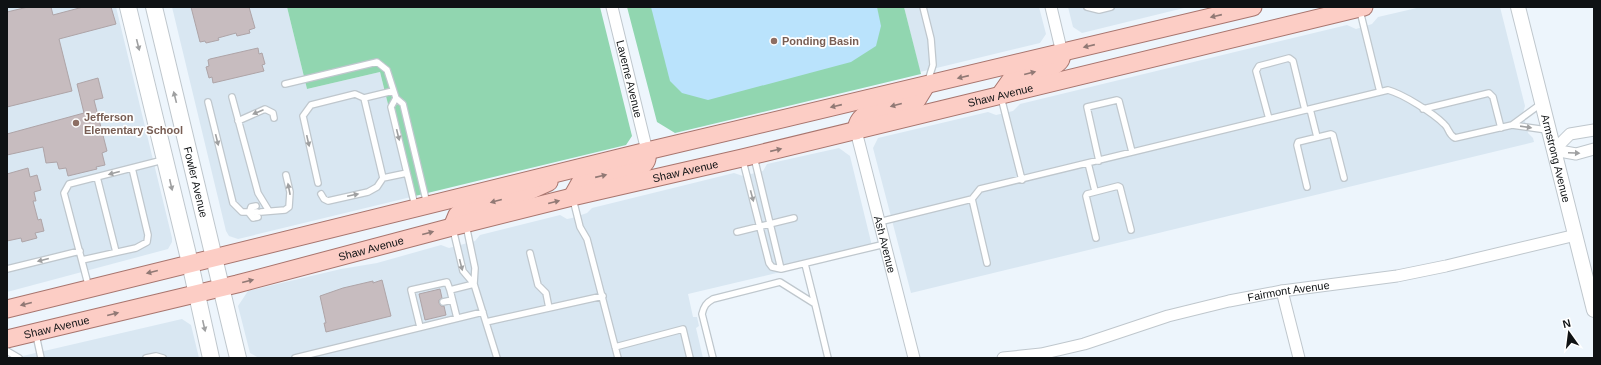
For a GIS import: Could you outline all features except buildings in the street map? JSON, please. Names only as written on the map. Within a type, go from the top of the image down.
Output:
[{"type":"main road","points":[[128,7],[190,263],[211,358]]},
{"type":"main road","name":"Fowler Avenue","points":[[154,7],[238,358]]},
{"type":"main road","points":[[7,309],[584,166],[1252,7]]},
{"type":"main road","name":"Shaw Avenue","points":[[7,339],[222,287],[572,197],[748,157],[1362,8]]},
{"type":"main road","points":[[1000,95],[1012,78],[1056,65],[1061,60],[1062,53]]},
{"type":"main road","points":[[856,131],[857,124],[862,116],[869,112],[917,100],[926,85]]},
{"type":"main road","points":[[572,197],[581,181],[640,167],[645,164],[648,158],[647,151]]},
{"type":"main road","points":[[459,225],[457,215],[463,210],[527,192],[584,166]]},
{"type":"street","name":"Laverne Avenue","points":[[612,7],[647,151]]},
{"type":"street","points":[[1051,7],[1062,53]]},
{"type":"street","name":"Armstrong Avenue","points":[[1518,7],[1594,310]]},
{"type":"street","points":[[1554,150],[1570,134],[1594,130]]},
{"type":"street","name":"Ash Avenue","points":[[856,131],[914,358]]},
{"type":"street","points":[[1554,150],[1576,154],[1594,149]]},
{"type":"street","name":"Fairmont Avenue","points":[[1003,358],[1041,354],[1084,344],[1168,316],[1229,301],[1282,290],[1397,276],[1576,235]]},
{"type":"street","points":[[1282,290],[1299,358]]},
{"type":"lane","points":[[924,7],[931,40],[933,65],[926,85]]},
{"type":"lane","points":[[1087,7],[1099,10],[1111,7]]},
{"type":"lane","points":[[1362,8],[1380,92]]},
{"type":"lane","points":[[1269,119],[1256,71],[1259,66],[1289,58],[1293,61],[1317,137]]},
{"type":"lane","points":[[285,84],[377,62],[387,70],[396,98],[403,104],[421,206]]},
{"type":"lane","points":[[879,222],[972,199],[980,190],[1388,90],[1401,94],[1444,123],[1449,134],[1455,138],[1512,125],[1542,103]]},
{"type":"lane","points":[[318,183],[303,116],[311,105],[355,94],[364,98],[393,91]]},
{"type":"lane","points":[[1423,109],[1489,93],[1493,97],[1501,128]]},
{"type":"lane","points":[[1000,95],[1022,180]]},
{"type":"lane","points":[[232,97],[263,213]]},
{"type":"lane","points":[[364,98],[383,178]]},
{"type":"lane","points":[[396,98],[391,107],[407,173],[421,206]]},
{"type":"lane","points":[[1099,161],[1087,107],[1117,100],[1119,101],[1132,152]]},
{"type":"lane","points":[[208,102],[233,203],[242,212],[263,213],[285,210],[289,207],[290,192],[286,175]]},
{"type":"lane","points":[[238,121],[265,109],[272,113],[274,118]]},
{"type":"lane","points":[[1512,125],[1549,130]]},
{"type":"lane","points":[[1307,187],[1297,144],[1298,142],[1317,137],[1331,134],[1333,135],[1344,178]]},
{"type":"lane","points":[[748,157],[770,224],[781,269]]},
{"type":"lane","points":[[748,157],[760,227],[769,263],[772,267],[781,269],[885,244]]},
{"type":"lane","points":[[90,288],[64,191],[68,184],[165,160]]},
{"type":"lane","points":[[1088,163],[1095,191]]},
{"type":"lane","points":[[82,260],[136,248],[146,243],[148,240],[132,168]]},
{"type":"lane","points":[[321,194],[324,199],[328,201],[368,192],[377,187],[383,178],[407,173]]},
{"type":"lane","points":[[97,177],[116,252]]},
{"type":"lane","points":[[1096,238],[1086,196],[1087,194],[1095,191],[1118,186],[1120,187],[1131,230]]},
{"type":"lane","points":[[572,197],[580,227],[587,239],[618,358]]},
{"type":"lane","points":[[972,199],[987,263]]},
{"type":"lane","points":[[249,213],[252,207],[258,205],[263,213]]},
{"type":"lane","points":[[737,232],[794,218]]},
{"type":"lane","points":[[459,225],[463,271],[474,284]]},
{"type":"lane","points":[[459,225],[475,268],[474,284],[497,358]]},
{"type":"lane","points":[[7,268],[80,251]]},
{"type":"lane","points":[[530,253],[538,285],[546,293],[549,308]]},
{"type":"lane","points":[[805,264],[828,358]]},
{"type":"lane","points":[[420,327],[411,290],[447,282],[457,318]]},
{"type":"lane","points":[[713,358],[702,314],[704,307],[713,299],[780,282],[815,304]]},
{"type":"lane","points":[[450,290],[474,284]]},
{"type":"lane","points":[[486,322],[603,296]]},
{"type":"lane","points":[[443,302],[452,300]]},
{"type":"lane","points":[[416,309],[422,307]]},
{"type":"lane","points":[[295,358],[483,312]]},
{"type":"lane","points":[[616,347],[683,330],[690,358]]},
{"type":"lane","points":[[36,333],[41,358]]},
{"type":"lane","points":[[7,351],[19,358]]},
{"type":"lane","points":[[146,358],[156,356],[162,358]]},
{"type":"shaded area","name":"Jefferson Elementary School","points":[[7,7],[116,7],[172,238],[172,242],[168,249],[7,292]]},
{"type":"shaded area","points":[[172,7],[287,7],[307,89],[380,72],[411,197],[238,239],[229,236],[226,231]]},
{"type":"shaded area","points":[[904,7],[1039,7],[1046,34],[1040,43],[920,72]]},
{"type":"shaded area","points":[[1068,7],[1188,7],[1082,33],[1073,27]]},
{"type":"shaded area","points":[[1421,7],[1500,7],[1525,106],[1523,113],[1528,133],[1533,138],[1534,142],[911,293],[873,148],[878,138],[988,112],[996,115],[1013,111],[1020,104],[1347,25],[1356,29],[1372,24],[1378,17]]},
{"type":"shaded area","points":[[839,148],[850,156],[873,250],[688,294],[693,317],[697,317],[699,326],[696,328],[703,358],[259,358],[250,353],[238,306],[248,291],[341,269],[377,263],[441,245],[449,248],[475,241],[480,235],[560,215],[567,219],[572,218],[587,213],[592,208],[734,173],[743,176],[763,171],[767,164]]},
{"type":"shaded area","points":[[182,319],[191,325],[199,358],[14,358]]},
{"type":"green space","points":[[287,7],[600,7],[632,136],[626,145],[411,197],[380,72],[307,89]]},
{"type":"green space","name":"Ponding Basin","points":[[627,7],[904,7],[921,74],[675,133],[657,122]]},
{"type":"water","points":[[651,7],[877,7],[881,26],[876,46],[851,62],[708,100],[682,93],[670,81]]},
{"type":"place","name":"Ponding Basin","points":[[774,41]]},
{"type":"place","name":"Jefferson Elementary School","points":[[76,123]]}]
